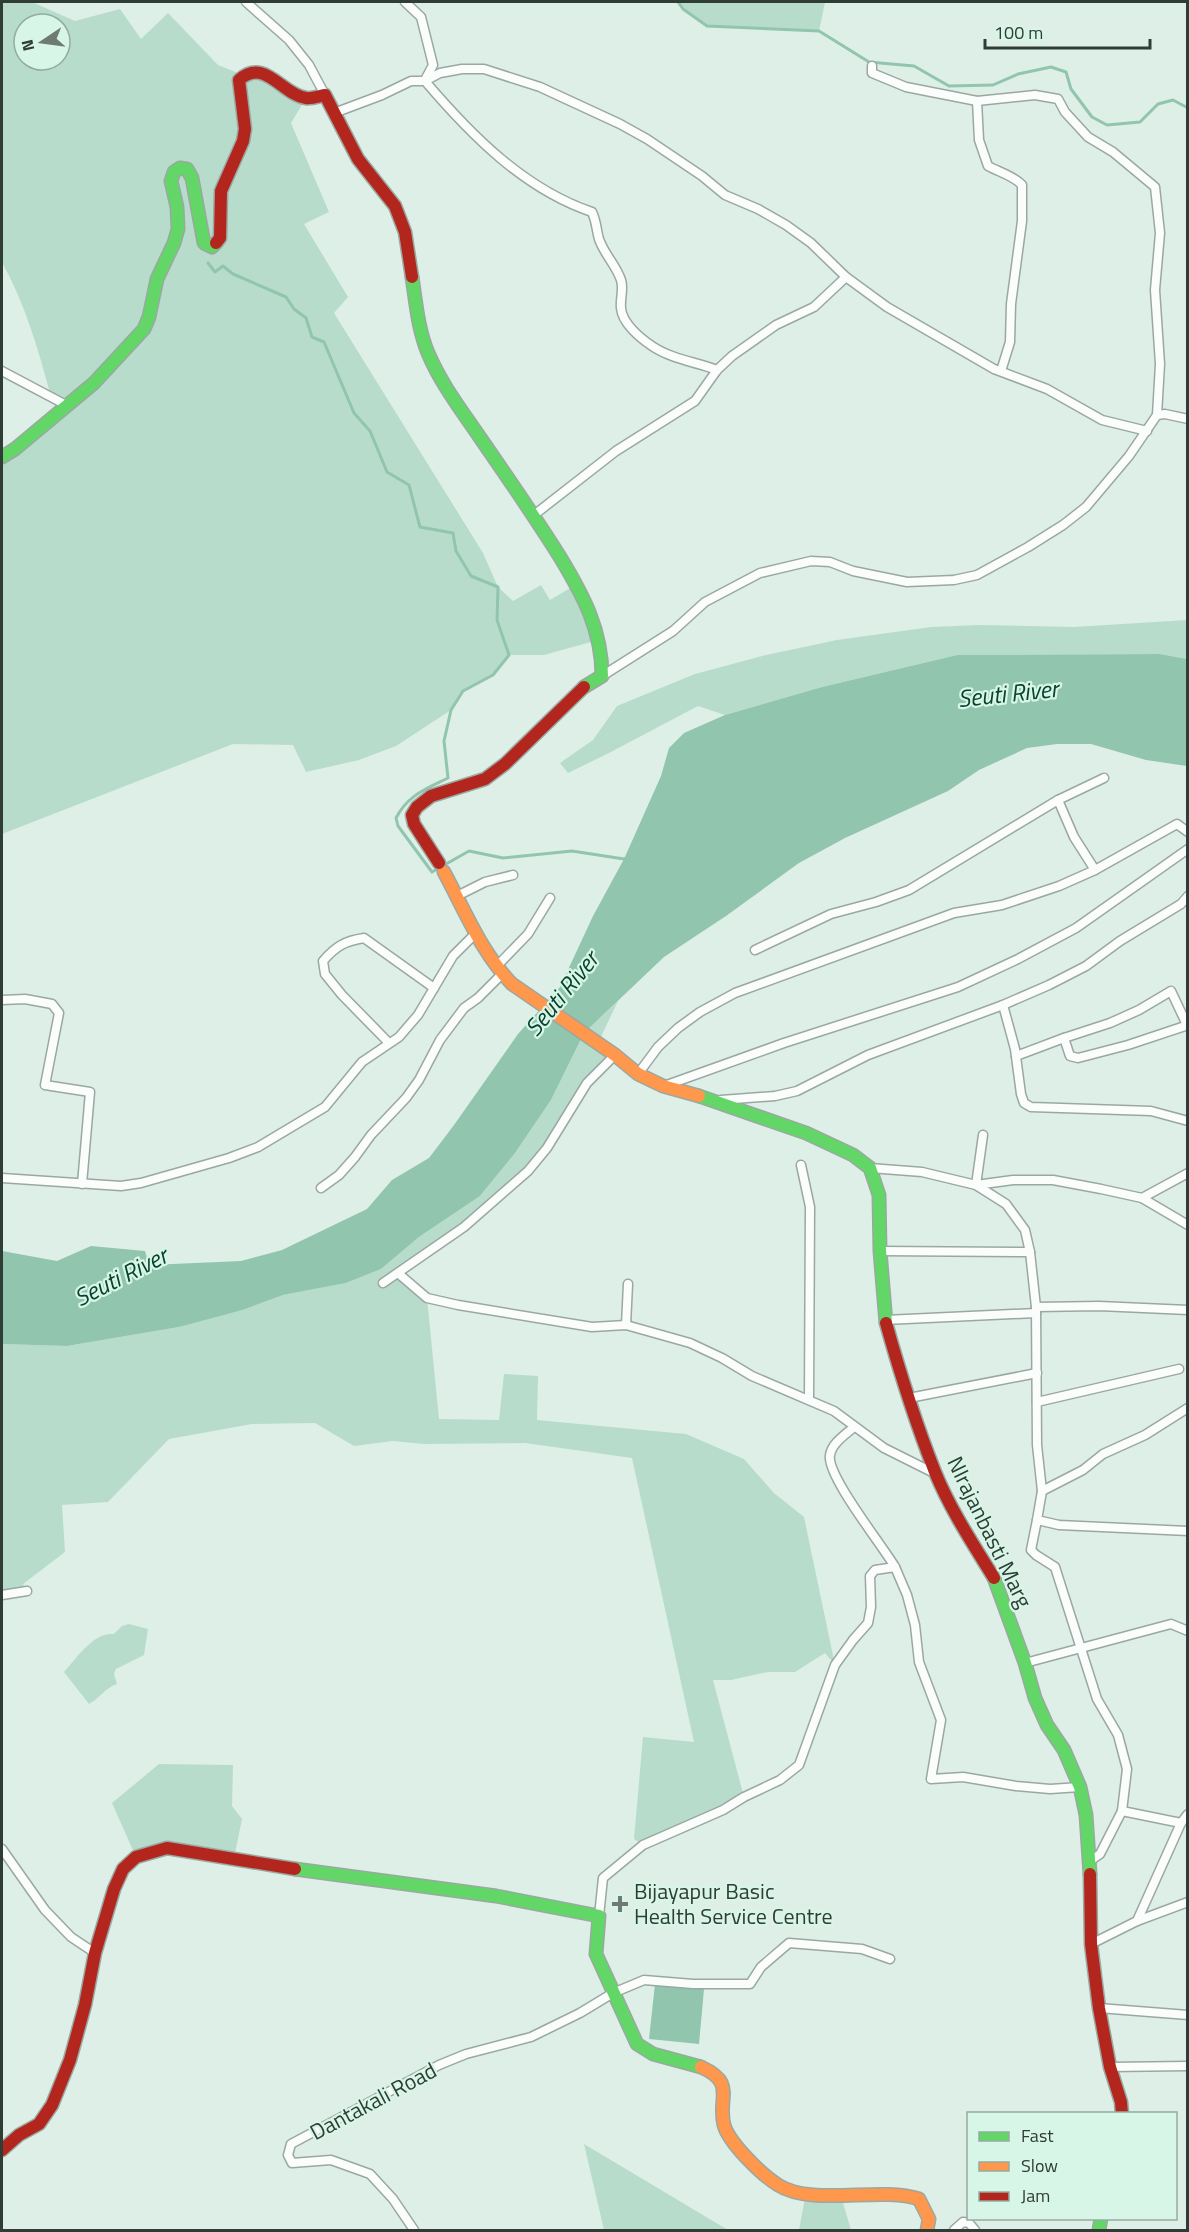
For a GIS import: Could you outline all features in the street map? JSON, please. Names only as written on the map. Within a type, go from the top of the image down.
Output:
[{"type":"street","points":[[246,2],[289,40],[309,66],[358,159],[395,206],[405,232],[419,324],[433,362],[446,388],[534,515],[583,595],[596,627],[602,657],[602,676]]},
{"type":"street","points":[[405,2],[420,17],[427,40],[433,65],[425,81]]},
{"type":"street","points":[[872,66],[872,73],[906,87],[976,101],[1035,95],[1058,99],[1065,112],[1088,137],[1113,152],[1155,187],[1160,233],[1155,290],[1160,364],[1157,415],[1104,487],[1074,517],[1028,547],[977,575],[907,582],[853,571],[830,562],[811,561],[760,573],[705,602],[673,631],[582,688],[506,764],[484,779],[431,796],[417,807],[412,815],[414,824],[458,896],[474,935],[498,971],[512,984],[615,1055],[638,1074],[663,1086],[717,1101],[806,1133],[853,1155],[870,1168],[922,1172],[976,1185],[1006,1204],[1025,1230],[1030,1252],[1036,1310],[1037,1445],[1042,1491],[1031,1550],[1036,1556],[1055,1567],[1097,1699],[1118,1735],[1127,1769],[1122,1810],[1100,1854],[1090,1861]]},
{"type":"street","points":[[334,114],[411,81],[425,81],[440,74],[462,69],[484,69],[540,87],[620,124],[702,176],[725,195],[758,209],[786,225],[811,243],[846,277],[887,307],[1001,371],[1047,389],[1102,420],[1147,431]]},
{"type":"street","points":[[2,457],[68,406],[107,370],[144,328],[149,317],[157,279],[174,243],[177,229],[177,207],[171,180],[174,172],[180,168],[187,169],[192,178],[204,243],[212,247],[220,238],[221,191],[243,141],[239,80],[243,75],[248,72],[265,74],[292,93],[306,98],[325,95]]},
{"type":"street","points":[[425,81],[464,126],[521,175],[538,188],[568,204],[592,212],[598,224],[599,238],[618,272],[622,285],[621,309],[626,322],[651,346],[672,357],[717,370]]},
{"type":"street","points":[[976,101],[979,140],[988,166],[1017,180],[1022,185],[1022,221],[1011,304],[1010,342],[1001,371]]},
{"type":"street","points":[[534,515],[616,451],[695,401],[717,370],[732,356],[776,325],[814,307],[846,277]]},
{"type":"street","points":[[2,371],[68,406]]},
{"type":"street","points":[[1157,415],[1165,414],[1188,419]]},
{"type":"street","points":[[755,950],[831,914],[909,890],[1058,800],[1104,778]]},
{"type":"street","points":[[1058,800],[1074,837],[1095,870]]},
{"type":"street","points":[[638,1074],[658,1047],[678,1028],[700,1012],[735,993],[954,913],[1002,905],[1059,886],[1095,870],[1178,824],[1188,832]]},
{"type":"street","points":[[663,1086],[784,1043],[958,987],[1076,928],[1188,849]]},
{"type":"street","points":[[458,896],[484,882],[513,875]]},
{"type":"street","points":[[717,1101],[775,1096],[797,1091],[868,1055],[1003,1005],[1049,985],[1086,966],[1120,941],[1181,904],[1188,896]]},
{"type":"street","points":[[321,1188],[339,1176],[370,1135],[406,1098],[419,1080],[440,1040],[464,1008],[478,998],[528,934],[550,898]]},
{"type":"street","points":[[2,1178],[121,1186],[141,1183],[229,1158],[258,1147],[324,1107],[362,1062],[399,1037],[418,1015],[453,956],[474,935]]},
{"type":"street","points":[[389,1043],[342,996],[326,974],[323,961],[332,951],[348,940],[364,938],[434,988]]},
{"type":"street","points":[[1016,1056],[1064,1038],[1110,1023],[1139,1010],[1171,990],[1187,1025],[1128,1045],[1078,1058],[1070,1056],[1064,1038]]},
{"type":"street","points":[[2,1000],[25,999],[52,1004],[59,1013],[45,1085],[90,1092],[82,1185]]},
{"type":"street","points":[[1003,1005],[1016,1056],[1024,1103],[1031,1107],[1151,1111],[1188,1121]]},
{"type":"street","points":[[383,1283],[464,1227],[528,1171],[546,1148],[587,1083],[615,1055]]},
{"type":"street","points":[[976,1185],[983,1135]]},
{"type":"street","points":[[801,1165],[810,1207],[809,1398]]},
{"type":"street","name":"NIrajanbasti Marg","points":[[870,1168],[879,1195],[885,1320],[898,1370],[936,1474],[967,1535],[994,1578],[1026,1663],[1035,1698],[1047,1725],[1064,1750],[1080,1787],[1086,1815],[1090,1861],[1091,1944],[1099,2008],[1110,2067],[1122,2112]]},
{"type":"street","points":[[1142,1198],[1188,1173]]},
{"type":"street","points":[[976,1185],[1013,1180],[1053,1180],[1142,1198],[1188,1225]]},
{"type":"street","points":[[880,1251],[1030,1252]]},
{"type":"street","points":[[399,1274],[427,1298],[592,1327],[626,1326],[690,1343],[752,1376],[794,1395],[809,1398],[834,1411],[884,1448],[936,1474]]},
{"type":"street","points":[[626,1326],[628,1284]]},
{"type":"street","points":[[885,1320],[1099,1306],[1188,1310]]},
{"type":"street","points":[[1037,1402],[1179,1369]]},
{"type":"street","points":[[909,1398],[1037,1373]]},
{"type":"street","points":[[1042,1491],[1083,1470],[1103,1454],[1145,1435],[1188,1408]]},
{"type":"street","points":[[854,1427],[834,1444],[829,1456],[832,1471],[845,1495],[882,1544],[907,1595],[915,1625],[919,1662],[941,1720],[931,1779],[963,1777],[1039,1788],[1080,1787]]},
{"type":"street","points":[[1037,1520],[1059,1525],[1188,1531]]},
{"type":"street","points":[[895,1567],[875,1570],[870,1576],[872,1607],[868,1623],[836,1665],[799,1765],[780,1780],[723,1810],[642,1845],[603,1878],[596,1953],[637,2044],[651,2053],[705,2069],[717,2076],[725,2089],[723,2118],[725,2129],[764,2175],[781,2188],[806,2192],[841,2196],[903,2193],[919,2199],[929,2219],[927,2230]]},
{"type":"street","points":[[2,1595],[27,1591]]},
{"type":"street","points":[[1026,1663],[1171,1624],[1188,1631]]},
{"type":"street","points":[[1122,1810],[1181,1823]]},
{"type":"street","points":[[1137,1921],[1181,1823],[1188,1814]]},
{"type":"street","points":[[2,2150],[19,2135],[39,2124],[52,2105],[70,2060],[95,1953],[114,1889],[123,1869],[136,1857],[167,1848],[309,1871],[496,1896],[600,1916]]},
{"type":"street","points":[[2,1850],[45,1910],[71,1936],[95,1953]]},
{"type":"street","points":[[1091,1944],[1137,1921],[1188,1902]]},
{"type":"street","points":[[613,1993],[644,1980],[693,1984],[750,1984],[761,1967],[789,1942],[862,1950],[890,1959]]},
{"type":"street","name":"Dantakali Road","points":[[414,2230],[393,2199],[369,2174],[332,2160],[292,2163],[288,2155],[291,2144],[439,2065],[466,2054],[531,2037],[580,2013],[613,1993]]},
{"type":"street","points":[[1099,2008],[1188,2015]]},
{"type":"street","points":[[1110,2067],[1188,2066]]},
{"type":"street","points":[[954,2230],[963,2222],[969,2223],[975,2230]]},
{"type":"shaded area","points":[[2,2],[32,2],[55,12],[12,12],[12,72],[72,72],[72,20],[75,21],[120,9],[141,39],[168,13],[218,65],[243,75],[248,72],[306,98],[291,123],[329,212],[304,224],[348,297],[334,313],[483,553],[498,587],[513,601],[541,585],[550,600],[577,584],[598,640],[544,655],[509,655],[493,675],[463,691],[451,710],[396,746],[359,760],[306,772],[293,745],[233,744],[2,834],[2,457],[68,406],[51,397],[42,362],[18,294],[2,262]]},
{"type":"shaded area","points":[[678,2],[825,2],[819,31],[707,26],[681,7]]},
{"type":"shaded area","points":[[1187,620],[1187,659],[1160,654],[957,655],[822,687],[725,715],[698,706],[568,773],[560,763],[593,740],[617,706],[695,674],[766,655],[837,640],[931,627],[979,625],[1074,627]]},
{"type":"shaded area","points":[[618,1001],[598,1043],[615,1055],[587,1083],[528,1171],[399,1274],[427,1298],[439,1419],[499,1420],[504,1374],[538,1376],[537,1420],[686,1434],[744,1459],[774,1493],[804,1517],[835,1665],[825,1653],[795,1672],[768,1672],[731,1680],[713,1680],[744,1797],[643,1845],[634,1839],[643,1737],[694,1742],[632,1458],[525,1443],[424,1444],[393,1441],[354,1446],[315,1423],[252,1424],[169,1439],[108,1502],[62,1505],[65,1552],[23,1584],[27,1591],[2,1595],[2,1344],[67,1346],[179,1327],[283,1295],[346,1283],[381,1269],[419,1237],[480,1196],[515,1153],[551,1100],[584,1033]]},
{"type":"shaded area","points":[[129,1624],[148,1629],[144,1655],[116,1669],[114,1674],[117,1684],[89,1704],[64,1672],[92,1641],[106,1634],[114,1634],[122,1626]]},
{"type":"shaded area","points":[[159,1764],[233,1765],[232,1806],[242,1819],[234,1858],[167,1848],[136,1857],[112,1803]]},
{"type":"shaded area","points":[[584,2144],[728,2230],[604,2230]]},
{"type":"shaded area","points":[[806,2192],[841,2196],[851,2230],[799,2230]]},
{"type":"water","name":"Seuti River","points":[[1160,654],[1187,659],[1187,766],[1146,760],[1091,744],[1057,744],[1027,748],[979,770],[948,791],[845,838],[799,863],[664,957],[584,1033],[551,1100],[515,1153],[480,1196],[419,1237],[381,1269],[346,1283],[283,1295],[242,1310],[179,1327],[67,1346],[2,1344],[2,1251],[57,1261],[91,1246],[145,1251],[149,1265],[241,1261],[282,1250],[367,1209],[392,1180],[429,1158],[518,1034],[560,987],[593,916],[624,859],[661,776],[669,748],[684,733],[725,715],[822,687],[957,655]]},
{"type":"water","points":[[655,1984],[704,1989],[699,2044],[649,2039]]},
{"type":"waterway","points":[[678,2],[683,9],[707,26],[819,31],[869,62],[914,66],[949,86],[993,85],[1018,74],[1051,67],[1066,72],[1071,89],[1092,117],[1107,125],[1140,122],[1158,104],[1173,100],[1188,108]]},
{"type":"waterway","points":[[208,263],[215,272],[223,266],[233,274],[286,297],[294,309],[306,318],[312,337],[324,342],[354,413],[370,431],[387,472],[409,485],[420,527],[453,533],[456,551],[471,576],[498,587],[497,620],[509,655],[493,675],[463,691],[451,710],[444,741],[448,778],[412,798],[396,818],[398,826],[432,872],[469,851],[503,858],[572,851],[627,858]]},
{"type":"traffic: fast","points":[[2,457],[15,449],[94,383],[144,329],[149,317],[157,279],[178,229],[177,207],[171,181],[174,172],[180,168],[187,169],[192,178],[204,243],[212,247],[216,243]]},
{"type":"traffic: fast","points":[[412,277],[422,335],[439,376],[560,557],[590,613],[599,643],[602,676],[584,687]]},
{"type":"traffic: fast","points":[[699,1096],[806,1133],[853,1155],[870,1168],[879,1195],[880,1251],[886,1323]]},
{"type":"traffic: fast","points":[[994,1578],[1025,1663],[1035,1698],[1047,1725],[1064,1750],[1080,1787],[1086,1815],[1090,1874]]},
{"type":"traffic: fast","points":[[295,1869],[496,1896],[599,1916],[596,1954],[637,2044],[653,2054],[701,2067]]},
{"type":"traffic: fast","points":[[1099,2230],[1101,2220]]},
{"type":"traffic: slow","points":[[444,872],[482,945],[512,984],[615,1055],[638,1074],[663,1086],[699,1096]]},
{"type":"traffic: slow","points":[[701,2067],[712,2073],[722,2085],[722,2115],[732,2141],[771,2180],[792,2191],[809,2195],[885,2194],[919,2199],[929,2219],[927,2230]]},
{"type":"traffic: jam","points":[[216,243],[220,238],[221,191],[243,141],[245,129],[239,80],[248,74],[257,73],[273,79],[297,95],[308,98],[325,95],[358,159],[395,206],[405,232],[412,277]]},
{"type":"traffic: jam","points":[[439,863],[414,824],[412,815],[417,807],[431,796],[485,779],[505,764],[584,687]]},
{"type":"traffic: jam","points":[[886,1323],[921,1436],[935,1472],[955,1513],[994,1578]]},
{"type":"traffic: jam","points":[[2,2150],[19,2135],[39,2124],[52,2105],[70,2060],[85,2005],[95,1953],[114,1889],[123,1869],[136,1857],[167,1848],[295,1869]]},
{"type":"traffic: jam","points":[[1090,1874],[1091,1944],[1099,2008],[1110,2067],[1122,2112]]},
{"type":"place","name":"Bijayapur Basic Health Service Centre","points":[[620,1904]]}]
